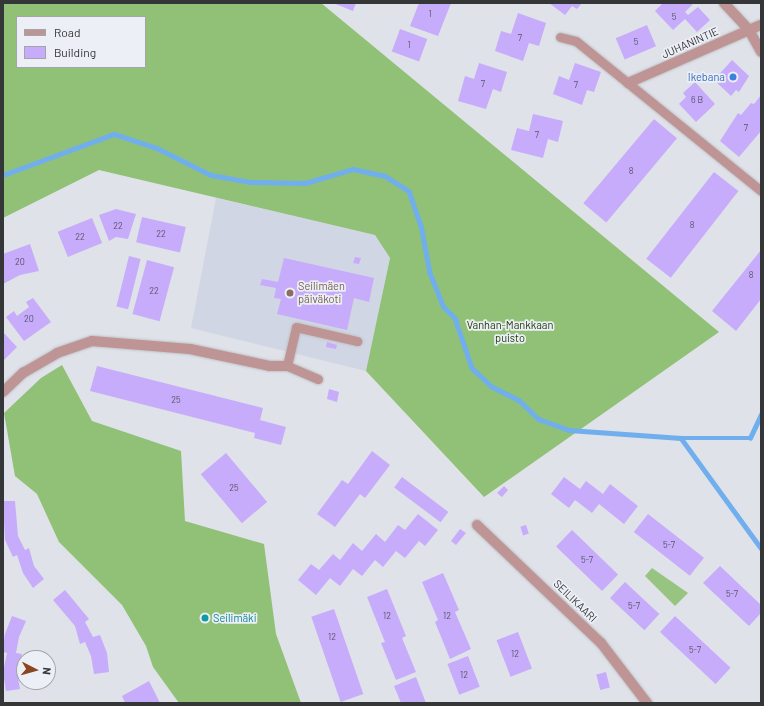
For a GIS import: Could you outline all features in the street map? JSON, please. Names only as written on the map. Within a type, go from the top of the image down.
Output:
[{"type":"street","points":[[724,3],[750,30],[761,52]]},
{"type":"street","name":"JUHANINTIE","points":[[628,84],[761,25]]},
{"type":"street","points":[[3,392],[24,373],[57,353],[92,341],[190,349],[269,366],[287,366]]},
{"type":"street","name":"SEILIKAARI","points":[[477,525],[600,643],[647,703]]},
{"type":"lane","points":[[560,37],[576,41],[761,191]]},
{"type":"lane","points":[[318,379],[287,366],[296,327],[357,341]]},
{"type":"shaded area","name":"Seilimäen päiväkoti","points":[[216,198],[375,235],[390,258],[366,371],[191,328]]},
{"type":"green space","name":"Vanhan-Mankkaan puisto","points":[[3,3],[321,3],[719,332],[484,497],[366,371],[390,258],[375,235],[99,170],[3,218]]},
{"type":"green space","points":[[62,365],[92,421],[181,451],[185,521],[264,544],[276,634],[301,703],[179,703],[153,667],[146,646],[122,605],[59,542],[37,494],[15,476],[4,413],[41,378]]},
{"type":"green space","points":[[652,568],[688,593],[675,606],[645,576]]},
{"type":"building","points":[[333,3],[356,3],[353,11]]},
{"type":"building","points":[[419,3],[451,3],[438,36],[410,26]]},
{"type":"building","points":[[549,3],[582,3],[577,9],[572,6],[565,15]]},
{"type":"building","points":[[663,3],[694,3],[685,12],[688,15],[698,7],[710,20],[697,32],[685,19],[673,30],[655,11]]},
{"type":"building","points":[[518,13],[546,23],[539,46],[529,43],[523,61],[495,51],[501,31],[511,34]]},
{"type":"building","points":[[647,25],[656,46],[625,59],[616,38]]},
{"type":"building","points":[[400,29],[427,39],[419,61],[392,52]]},
{"type":"building","points":[[732,60],[749,76],[739,92],[736,90],[731,96],[714,80]]},
{"type":"building","points":[[479,63],[507,72],[501,92],[493,89],[486,109],[458,101],[465,76],[474,79]]},
{"type":"building","points":[[575,63],[601,72],[594,92],[587,90],[582,105],[553,94],[559,76],[569,80]]},
{"type":"building","points":[[695,82],[715,104],[696,122],[679,104],[686,97],[683,93]]},
{"type":"building","points":[[761,95],[761,131],[739,157],[720,141],[738,113],[741,115],[751,103],[754,104]]},
{"type":"building","points":[[533,114],[563,121],[558,142],[548,139],[543,158],[511,150],[517,128],[529,131]]},
{"type":"building","points":[[654,119],[677,138],[606,223],[583,203]]},
{"type":"building","points":[[714,172],[738,191],[671,278],[646,259]]},
{"type":"building","points":[[116,209],[136,214],[128,239],[116,237],[109,241],[99,215]]},
{"type":"building","points":[[142,217],[186,227],[180,252],[136,242]]},
{"type":"building","points":[[92,218],[102,243],[68,257],[58,232]]},
{"type":"building","points":[[30,244],[39,271],[20,275],[3,284],[3,254]]},
{"type":"building","points":[[761,250],[761,299],[736,331],[712,311]]},
{"type":"building","points":[[129,256],[141,259],[128,309],[116,306]]},
{"type":"building","points":[[355,257],[361,258],[359,264],[353,263]]},
{"type":"building","points":[[284,258],[374,278],[369,302],[354,298],[347,330],[277,314],[281,299],[274,298],[276,288],[260,285],[262,279],[278,282]]},
{"type":"building","points":[[147,260],[174,267],[160,321],[133,314]]},
{"type":"building","points":[[33,298],[51,322],[24,341],[6,317],[14,311],[17,316],[29,307],[26,302]]},
{"type":"building","points":[[3,332],[17,347],[3,361]]},
{"type":"building","points":[[327,342],[337,345],[336,349],[326,347]]},
{"type":"building","points":[[97,366],[263,408],[260,420],[286,427],[281,445],[254,438],[255,433],[90,391]]},
{"type":"building","points":[[329,389],[339,392],[337,402],[327,399]]},
{"type":"building","points":[[372,451],[390,465],[365,498],[360,494],[335,527],[317,514],[342,480],[348,484]]},
{"type":"building","points":[[226,453],[267,502],[242,523],[201,474]]},
{"type":"building","points":[[402,477],[448,512],[440,522],[394,487]]},
{"type":"building","points":[[564,477],[580,489],[586,481],[603,494],[610,484],[638,506],[624,524],[599,504],[592,513],[575,500],[569,508],[551,494]]},
{"type":"building","points":[[504,486],[508,490],[502,497],[497,493]]},
{"type":"building","points":[[3,501],[15,501],[18,536],[25,550],[29,548],[34,566],[44,579],[33,588],[23,573],[17,555],[13,557],[5,540]]},
{"type":"building","points":[[418,514],[438,530],[425,546],[419,541],[405,558],[396,551],[383,567],[375,560],[362,576],[353,569],[340,586],[330,578],[316,595],[298,580],[311,564],[319,570],[333,554],[340,560],[353,543],[362,551],[376,534],[385,542],[398,525],[405,530]]},
{"type":"building","points":[[648,514],[704,558],[690,576],[634,532]]},
{"type":"building","points":[[526,525],[529,534],[523,535],[520,527]]},
{"type":"building","points":[[460,529],[466,533],[456,545],[451,541]]},
{"type":"building","points":[[572,530],[618,574],[602,591],[556,547]]},
{"type":"building","points":[[720,566],[761,605],[761,613],[749,626],[703,583]]},
{"type":"building","points":[[443,573],[459,610],[455,612],[471,649],[450,659],[435,622],[438,620],[422,582]]},
{"type":"building","points":[[625,582],[659,614],[644,630],[610,598]]},
{"type":"building","points":[[387,589],[406,636],[402,638],[416,672],[396,680],[381,643],[385,642],[367,597]]},
{"type":"building","points":[[65,590],[89,619],[85,622],[93,637],[100,635],[107,653],[109,672],[94,674],[91,656],[85,642],[80,644],[75,626],[53,600]]},
{"type":"building","points":[[334,609],[363,694],[341,702],[311,617]]},
{"type":"building","points":[[12,616],[26,621],[19,637],[16,650],[16,690],[6,691],[3,672],[7,653],[3,652],[5,634]]},
{"type":"building","points":[[675,616],[731,668],[716,684],[660,632]]},
{"type":"building","points":[[518,632],[532,668],[511,677],[497,640]]},
{"type":"building","points":[[468,656],[480,687],[459,695],[447,664]]},
{"type":"building","points":[[606,672],[610,688],[600,690],[596,674]]},
{"type":"building","points":[[416,677],[426,703],[401,703],[394,686]]},
{"type":"building","points":[[149,681],[160,703],[125,703],[122,696]]},
{"type":"waterway","points":[[3,175],[114,134],[157,148],[211,175],[249,182],[305,183],[353,169],[385,176],[409,191],[421,225],[430,273],[444,307],[455,318],[472,368],[491,386],[519,400],[539,419],[569,430],[681,438],[750,438],[761,414]]},
{"type":"waterway","points":[[681,438],[761,548]]},
{"type":"place","name":"Ikebana","points":[[733,77]]},
{"type":"place","name":"Seilimäen päiväkoti","points":[[290,293]]},
{"type":"place","name":"Seilimäki","points":[[205,618]]}]
